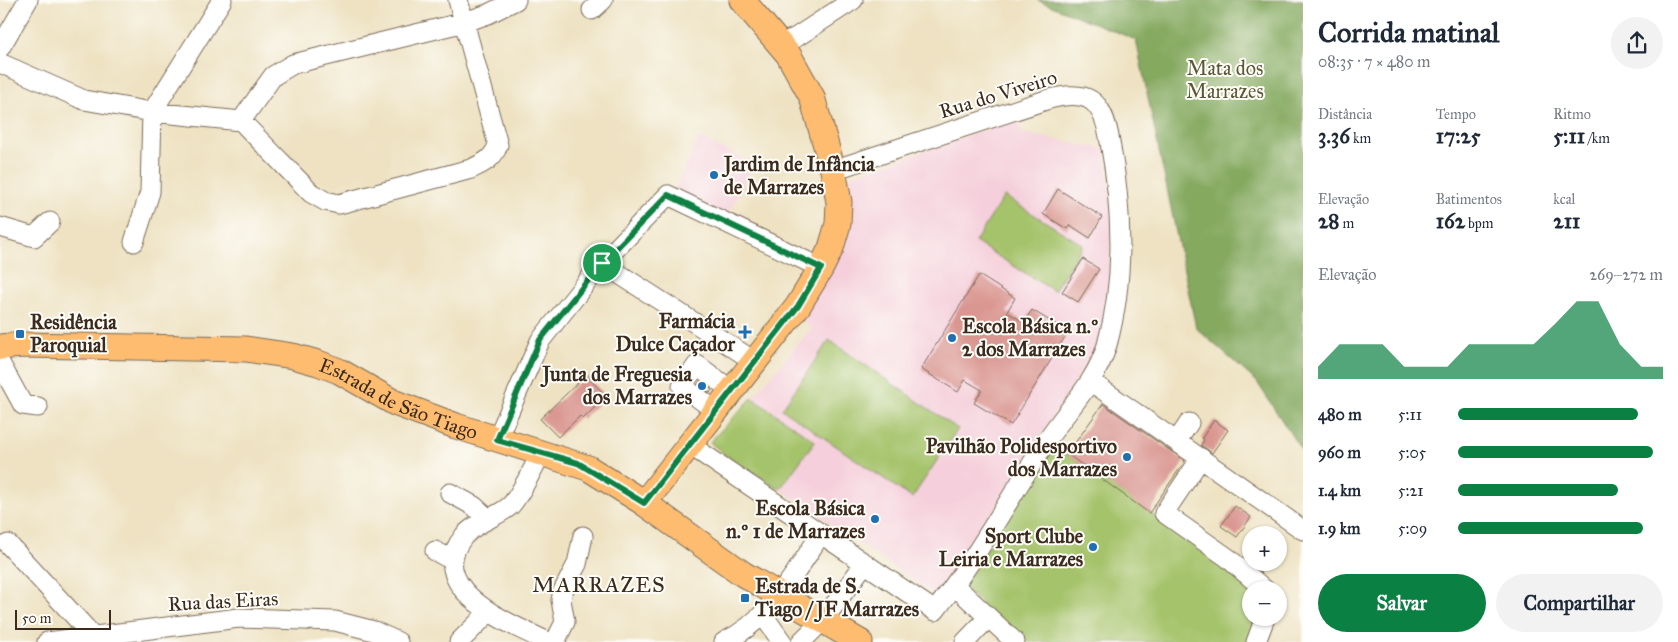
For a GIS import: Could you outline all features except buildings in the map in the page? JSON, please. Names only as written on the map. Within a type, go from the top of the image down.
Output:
[{"type":"main road","points":[[644,503],[798,306],[818,274],[831,248],[838,224],[838,202],[833,170],[812,97],[807,62],[788,41],[742,0]]},
{"type":"main road","points":[[756,0],[774,15],[788,41]]},
{"type":"main road","name":"Estrada de São Tiago","points":[[0,347],[22,345],[246,349],[293,356],[339,371],[395,403],[497,440],[542,452],[588,468],[644,503],[743,574],[781,594],[860,642]]},
{"type":"street","points":[[0,48],[28,0]]},
{"type":"street","points":[[134,242],[150,192],[152,112],[222,0]]},
{"type":"street","points":[[0,62],[84,100],[152,112],[241,121],[311,193],[325,201],[339,204],[484,164],[494,155],[498,145],[458,0]]},
{"type":"street","points":[[241,121],[273,76],[293,64],[465,22],[488,14],[516,0]]},
{"type":"street","points":[[788,41],[853,0]]},
{"type":"street","name":"Rua do Viveiro","points":[[833,170],[1065,95],[1085,96],[1099,108],[1107,123],[1115,170],[1119,220],[1118,275],[1108,363],[1090,381],[1050,436],[955,586],[935,610],[865,563]]},
{"type":"street","points":[[497,440],[540,340],[602,263],[668,195],[818,274]]},
{"type":"street","points":[[0,227],[34,237],[50,222]]},
{"type":"street","points":[[602,263],[754,362]]},
{"type":"street","points":[[0,363],[23,405],[38,407]]},
{"type":"street","points":[[716,411],[682,386],[697,365],[731,390]]},
{"type":"street","points":[[1090,381],[1303,530]]},
{"type":"street","points":[[1177,441],[1190,423]]},
{"type":"street","points":[[690,445],[865,563],[824,619],[801,642]]},
{"type":"street","points":[[542,452],[511,505],[487,518],[466,535],[458,545],[452,560],[454,576],[459,585],[490,612],[548,642]]},
{"type":"street","points":[[1201,458],[1164,513],[1228,558],[1255,581]]},
{"type":"street","points":[[450,493],[474,506],[487,518]]},
{"type":"street","points":[[724,642],[763,615],[781,594],[821,534]]},
{"type":"street","points":[[555,642],[565,622],[561,600],[562,591],[577,564],[583,536]]},
{"type":"street","points":[[8,544],[93,636]]},
{"type":"street","points":[[435,551],[452,560]]},
{"type":"street","points":[[955,586],[1015,642]]},
{"type":"street","points":[[459,642],[490,612]]},
{"type":"street","points":[[763,615],[782,642]]},
{"type":"street","name":"Rua das Eiras","points":[[48,642],[238,618],[335,621],[374,631],[398,642]]},
{"type":"street","points":[[965,642],[988,618]]},
{"type":"street","points":[[1256,642],[1262,626]]},
{"type":"shaded area","name":"Escola Básica n.º 2 dos Marrazes","points":[[1018,119],[1022,133],[1105,149],[1112,215],[1108,301],[1099,343],[971,548],[940,593],[933,594],[780,489],[815,441],[752,398],[812,328],[802,320],[849,217],[847,177]]},
{"type":"shaded area","name":"Jardim de Infância de Marrazes","points":[[699,138],[753,163],[728,216],[675,188]]},
{"type":"green space","name":"Mata dos Marrazes","points":[[1037,0],[1303,0],[1303,453],[1257,382],[1196,328],[1136,40]]},
{"type":"green space","points":[[1004,196],[1083,245],[1054,291],[975,242]]},
{"type":"green space","points":[[829,340],[958,429],[912,498],[782,409]]},
{"type":"green space","points":[[752,398],[815,441],[780,489],[724,454],[710,442]]},
{"type":"green space","name":"Sport Clube Leiria e Marrazes","points":[[1052,443],[1246,581],[1242,581],[1242,626],[1256,626],[1250,642],[1022,642],[965,589],[967,581]]},
{"type":"place","name":"Jardim de Infância de Marrazes","points":[[714,175]]},
{"type":"place","name":"Farmácia Dulce Caçador","points":[[745,332]]},
{"type":"place","name":"Residência Paroquial","points":[[20,334]]},
{"type":"place","name":"Escola Básica n.º 2 dos Marrazes","points":[[952,338]]},
{"type":"place","name":"Junta de Freguesia dos Marrazes","points":[[702,386]]},
{"type":"place","name":"Pavilhão Polidesportivo dos Marrazes","points":[[1127,457]]},
{"type":"place","name":"Escola Básica n.º 1 de Marrazes","points":[[875,519]]},
{"type":"place","name":"Sport Clube Leiria e Marrazes","points":[[1093,547]]},
{"type":"place","name":"Estrada de S. Tiago / JF Marrazes","points":[[745,598]]},
{"type":"district","name":"MARRAZES","points":[[599,584]]},
{"type":"route","points":[[668,195],[821,268],[798,306],[644,503],[578,463],[497,440],[540,340],[602,263],[668,195]]}]
